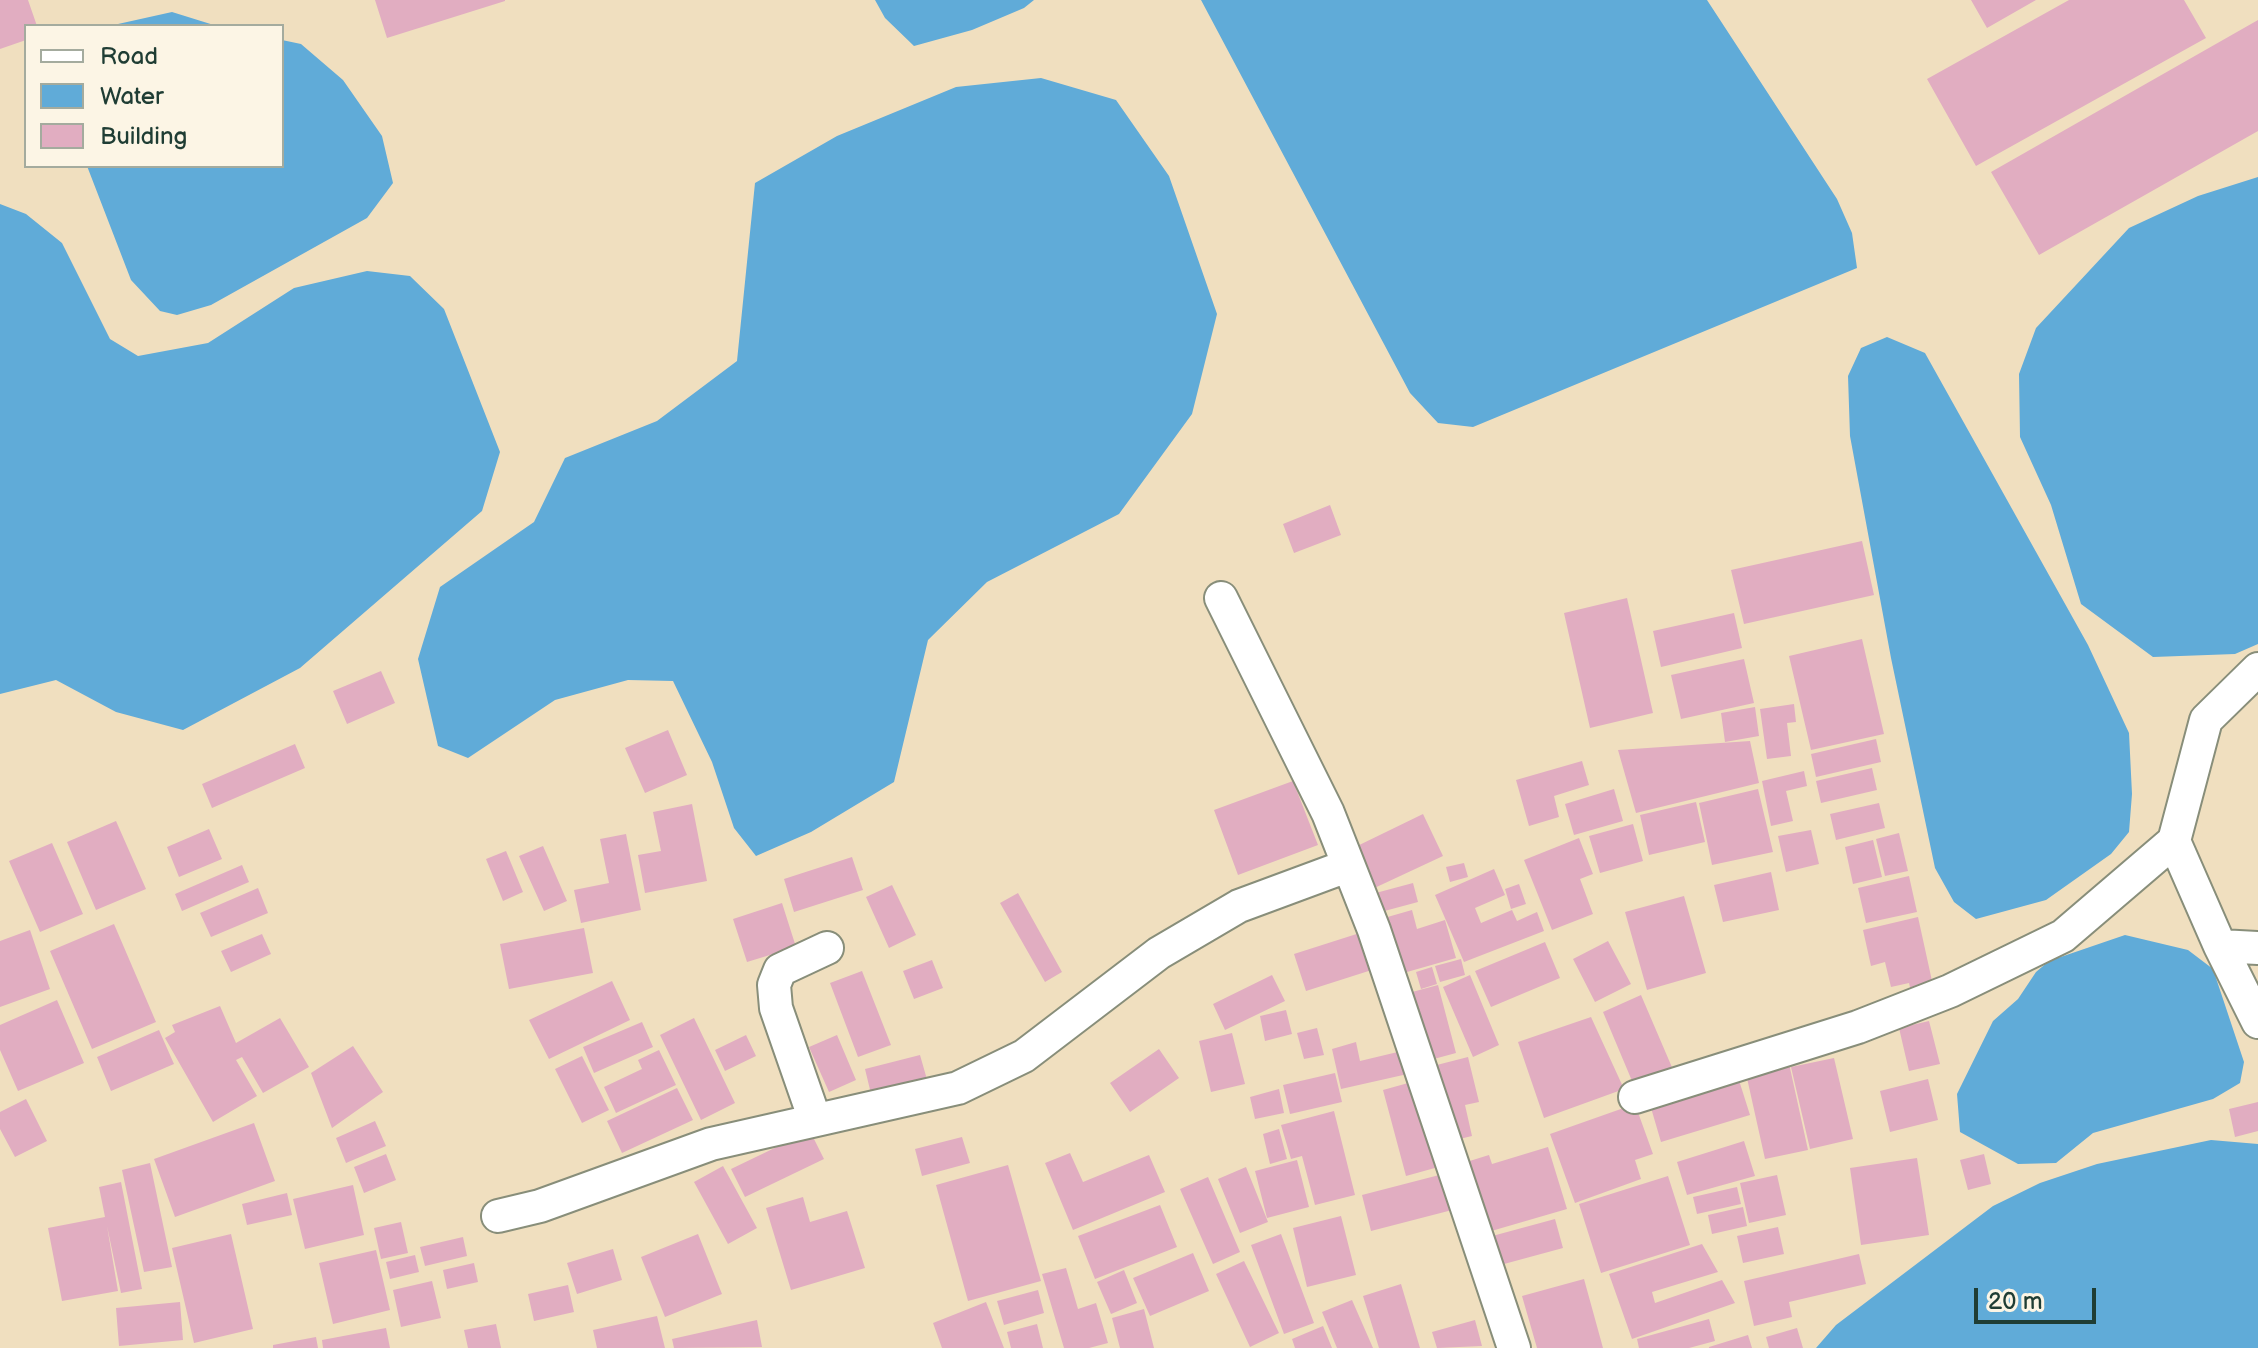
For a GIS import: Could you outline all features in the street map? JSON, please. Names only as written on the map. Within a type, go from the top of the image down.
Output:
[{"type":"street","points":[[1221,598],[1328,813],[1374,930],[1514,1348]]},
{"type":"street","points":[[1635,1097],[1858,1027],[1950,991],[2063,936],[2174,841],[2206,720],[2258,669]]},
{"type":"street","points":[[2174,841],[2220,946],[2258,1022]]},
{"type":"street","points":[[498,1216],[540,1206],[711,1144],[958,1088],[1024,1056],[1159,953],[1239,906],[1347,866]]},
{"type":"street","points":[[2220,946],[2258,948]]},
{"type":"street","points":[[815,1120],[776,1008],[774,985],[780,970],[827,948]]},
{"type":"water","points":[[875,0],[1034,0],[1024,8],[972,30],[914,46],[885,18]]},
{"type":"water","points":[[1201,0],[1707,0],[1837,199],[1852,233],[1857,268],[1473,427],[1438,423],[1410,393]]},
{"type":"water","points":[[172,12],[211,24],[118,24]]},
{"type":"water","points":[[284,40],[301,44],[343,80],[382,136],[393,183],[367,218],[211,305],[177,315],[160,311],[131,280],[88,168],[284,168]]},
{"type":"water","points":[[1041,78],[1116,100],[1169,176],[1217,314],[1192,414],[1119,514],[987,582],[928,640],[894,782],[811,832],[756,856],[734,828],[712,762],[673,681],[628,680],[555,700],[468,758],[438,746],[418,659],[440,587],[534,522],[565,458],[657,421],[737,361],[755,183],[837,136],[956,87]]},
{"type":"water","points":[[2258,177],[2258,644],[2235,654],[2153,657],[2081,604],[2051,505],[2020,437],[2019,374],[2036,328],[2129,228],[2198,196]]},
{"type":"water","points":[[0,204],[26,214],[62,243],[110,339],[138,356],[208,343],[294,288],[367,271],[410,276],[444,309],[500,452],[482,511],[300,668],[183,730],[116,712],[56,680],[0,694]]},
{"type":"water","points":[[1887,337],[1925,353],[2088,645],[2129,733],[2132,794],[2129,832],[2111,854],[2046,900],[1976,919],[1954,902],[1935,868],[1891,658],[1850,436],[1848,376],[1861,348]]},
{"type":"water","points":[[2125,935],[2188,950],[2213,969],[2244,1062],[2240,1083],[2213,1099],[2093,1133],[2056,1163],[2018,1164],[1960,1132],[1957,1094],[1993,1021],[2018,999],[2036,972],[2049,961]]},
{"type":"water","points":[[2211,1140],[2258,1144],[2258,1348],[1816,1348],[1836,1325],[1993,1206],[2040,1183],[2097,1164]]},
{"type":"building","points":[[0,0],[28,0],[36,24],[24,24],[24,41],[0,49]]},
{"type":"building","points":[[375,0],[505,0],[505,1],[387,38]]},
{"type":"building","points":[[1971,0],[2036,0],[1987,28]]},
{"type":"building","points":[[2069,0],[2184,0],[2206,38],[1976,166],[1927,79]]},
{"type":"building","points":[[2258,20],[2258,131],[2039,255],[1991,172]]},
{"type":"building","points":[[1330,505],[1341,535],[1294,553],[1283,524]]},
{"type":"building","points":[[1862,541],[1874,595],[1744,624],[1731,570]]},
{"type":"building","points":[[1627,598],[1653,713],[1590,728],[1564,613]]},
{"type":"building","points":[[1734,613],[1742,648],[1661,667],[1653,631]]},
{"type":"building","points":[[1862,639],[1884,734],[1811,750],[1789,656]]},
{"type":"building","points":[[1744,659],[1754,703],[1681,719],[1671,675]]},
{"type":"building","points":[[381,671],[395,703],[347,724],[333,691]]},
{"type":"building","points":[[1794,704],[1796,722],[1787,723],[1791,756],[1767,759],[1760,709]]},
{"type":"building","points":[[1755,707],[1759,736],[1725,742],[1721,713]]},
{"type":"building","points":[[668,730],[687,775],[645,793],[625,748]]},
{"type":"building","points":[[1876,739],[1881,762],[1816,777],[1811,754]]},
{"type":"building","points":[[1750,741],[1759,783],[1636,813],[1618,750]]},
{"type":"building","points":[[295,744],[305,768],[212,808],[202,784]]},
{"type":"building","points":[[1582,761],[1589,785],[1554,796],[1559,817],[1529,826],[1516,780]]},
{"type":"building","points":[[1872,768],[1877,790],[1821,803],[1816,781]]},
{"type":"building","points":[[1804,771],[1807,786],[1786,791],[1793,821],[1771,826],[1762,781]]},
{"type":"building","points":[[1293,781],[1318,845],[1238,875],[1214,810]]},
{"type":"building","points":[[1614,789],[1623,821],[1574,835],[1565,804]]},
{"type":"building","points":[[1758,789],[1773,852],[1712,865],[1699,803]]},
{"type":"building","points":[[1696,802],[1705,842],[1649,855],[1640,815]]},
{"type":"building","points":[[1879,803],[1885,828],[1836,840],[1830,814]]},
{"type":"building","points":[[692,804],[707,881],[645,893],[638,855],[661,851],[653,812]]},
{"type":"building","points":[[1423,814],[1443,856],[1368,891],[1349,850]]},
{"type":"building","points":[[116,821],[146,889],[96,910],[67,842]]},
{"type":"building","points":[[1633,824],[1643,861],[1600,873],[1589,836]]},
{"type":"building","points":[[209,829],[222,859],[179,877],[167,847]]},
{"type":"building","points":[[1811,830],[1819,864],[1786,872],[1778,836]]},
{"type":"building","points":[[1899,833],[1908,871],[1885,876],[1876,839]]},
{"type":"building","points":[[626,834],[641,910],[581,923],[574,890],[609,883],[600,839]]},
{"type":"building","points":[[1579,838],[1593,874],[1580,879],[1593,914],[1552,930],[1524,860]]},
{"type":"building","points":[[1873,840],[1882,877],[1853,884],[1845,847]]},
{"type":"building","points":[[52,843],[83,914],[40,932],[9,861]]},
{"type":"building","points":[[543,846],[567,901],[544,911],[519,856]]},
{"type":"building","points":[[506,851],[523,892],[503,901],[486,859]]},
{"type":"building","points":[[852,857],[863,890],[794,912],[784,879]]},
{"type":"building","points":[[1464,863],[1468,877],[1450,882],[1446,867]]},
{"type":"building","points":[[242,865],[249,882],[182,911],[175,894]]},
{"type":"building","points":[[1494,869],[1505,895],[1475,908],[1481,923],[1512,910],[1517,921],[1537,912],[1544,931],[1464,962],[1435,895]]},
{"type":"building","points":[[1771,872],[1779,910],[1723,922],[1714,885]]},
{"type":"building","points":[[1909,876],[1917,912],[1866,923],[1858,888]]},
{"type":"building","points":[[1413,883],[1418,902],[1377,913],[1372,894]]},
{"type":"building","points":[[1519,884],[1526,904],[1511,909],[1505,889]]},
{"type":"building","points":[[892,885],[916,935],[889,948],[866,897]]},
{"type":"building","points":[[258,888],[268,913],[211,937],[200,913]]},
{"type":"building","points":[[1018,893],[1062,972],[1045,982],[1000,903]]},
{"type":"building","points":[[1684,896],[1706,973],[1647,990],[1625,912]]},
{"type":"building","points":[[782,903],[796,947],[747,962],[733,919]]},
{"type":"building","points":[[1412,910],[1417,929],[1445,920],[1456,958],[1393,976],[1377,920]]},
{"type":"building","points":[[1918,917],[1934,990],[1912,996],[1909,983],[1891,987],[1885,962],[1871,966],[1863,930]]},
{"type":"building","points":[[114,924],[156,1022],[92,1049],[50,951]]},
{"type":"building","points":[[584,928],[593,973],[509,989],[500,944]]},
{"type":"building","points":[[30,930],[50,989],[0,1007],[0,941]]},
{"type":"building","points":[[1366,931],[1378,968],[1306,991],[1294,954]]},
{"type":"building","points":[[262,934],[271,954],[231,972],[221,951]]},
{"type":"building","points":[[1608,941],[1631,984],[1595,1002],[1573,959]]},
{"type":"building","points":[[1545,942],[1560,978],[1491,1007],[1475,971]]},
{"type":"building","points":[[1461,959],[1465,975],[1440,982],[1435,966]]},
{"type":"building","points":[[932,960],[943,988],[914,999],[903,971]]},
{"type":"building","points":[[1432,967],[1437,984],[1421,989],[1416,972]]},
{"type":"building","points":[[862,971],[891,1045],[858,1057],[830,983]]},
{"type":"building","points":[[1272,975],[1285,1001],[1225,1030],[1213,1004]]},
{"type":"building","points":[[1470,975],[1499,1045],[1473,1057],[1443,987]]},
{"type":"building","points":[[612,981],[630,1020],[549,1059],[529,1020]]},
{"type":"building","points":[[1438,985],[1456,1053],[1419,1063],[1401,995]]},
{"type":"building","points":[[1641,995],[1674,1072],[1635,1088],[1603,1012]]},
{"type":"building","points":[[57,1000],[84,1063],[18,1091],[0,1050],[0,1025]]},
{"type":"building","points":[[220,1006],[236,1043],[280,1018],[309,1067],[263,1093],[242,1057],[236,1060],[257,1096],[213,1122],[165,1038],[175,1032],[172,1025]]},
{"type":"building","points":[[1286,1010],[1292,1034],[1265,1041],[1260,1016]]},
{"type":"building","points":[[1591,1017],[1624,1089],[1544,1118],[1518,1042]]},
{"type":"building","points":[[694,1018],[735,1103],[701,1120],[660,1035]]},
{"type":"building","points":[[1929,1021],[1940,1064],[1909,1071],[1899,1028]]},
{"type":"building","points":[[642,1022],[653,1047],[594,1073],[583,1047]]},
{"type":"building","points":[[1317,1028],[1324,1055],[1304,1059],[1297,1033]]},
{"type":"building","points":[[159,1030],[174,1064],[111,1091],[97,1057]]},
{"type":"building","points":[[1232,1033],[1245,1084],[1211,1092],[1199,1041]]},
{"type":"building","points":[[746,1035],[756,1056],[725,1071],[715,1050]]},
{"type":"building","points":[[837,1035],[856,1080],[829,1092],[809,1047]]},
{"type":"building","points":[[1356,1042],[1360,1061],[1406,1050],[1412,1073],[1341,1089],[1332,1049]]},
{"type":"building","points":[[353,1046],[383,1092],[332,1128],[311,1073]]},
{"type":"building","points":[[1159,1049],[1179,1078],[1130,1112],[1110,1083]]},
{"type":"building","points":[[659,1050],[676,1085],[616,1113],[604,1087],[642,1069],[638,1060]]},
{"type":"building","points":[[920,1055],[928,1083],[872,1098],[865,1069]]},
{"type":"building","points":[[582,1056],[609,1110],[582,1123],[555,1069]]},
{"type":"building","points":[[1468,1057],[1479,1102],[1465,1105],[1472,1136],[1447,1142],[1429,1067]]},
{"type":"building","points":[[1834,1058],[1853,1139],[1810,1149],[1791,1067]]},
{"type":"building","points":[[1788,1059],[1808,1150],[1765,1159],[1745,1069]]},
{"type":"building","points":[[1335,1073],[1342,1102],[1290,1114],[1283,1085]]},
{"type":"building","points":[[1737,1074],[1750,1115],[1661,1142],[1649,1101]]},
{"type":"building","points":[[1928,1079],[1938,1120],[1890,1132],[1880,1091]]},
{"type":"building","points":[[1419,1080],[1442,1166],[1406,1176],[1383,1090]]},
{"type":"building","points":[[677,1088],[693,1120],[622,1153],[607,1121]]},
{"type":"building","points":[[1279,1089],[1284,1113],[1255,1119],[1250,1097]]},
{"type":"building","points":[[26,1099],[47,1141],[15,1157],[0,1129],[0,1112]]},
{"type":"building","points":[[2258,1102],[2258,1131],[2235,1137],[2229,1109]]},
{"type":"building","points":[[1635,1104],[1653,1154],[1635,1160],[1641,1179],[1575,1203],[1550,1134]]},
{"type":"building","points":[[1334,1111],[1355,1195],[1315,1205],[1302,1156],[1291,1159],[1281,1125]]},
{"type":"building","points":[[375,1121],[386,1146],[346,1163],[336,1138]]},
{"type":"building","points":[[254,1123],[275,1181],[175,1217],[154,1159]]},
{"type":"building","points":[[1279,1129],[1287,1159],[1270,1164],[1263,1134]]},
{"type":"building","points":[[810,1131],[824,1159],[745,1197],[731,1169]]},
{"type":"building","points":[[962,1137],[970,1163],[922,1176],[915,1149]]},
{"type":"building","points":[[1744,1141],[1755,1176],[1687,1195],[1677,1162]]},
{"type":"building","points":[[1548,1147],[1567,1209],[1481,1234],[1460,1164],[1489,1155],[1492,1164]]},
{"type":"building","points":[[1070,1153],[1083,1182],[1149,1155],[1165,1192],[1073,1230],[1045,1163]]},
{"type":"building","points":[[386,1154],[396,1180],[364,1193],[354,1167]]},
{"type":"building","points":[[1984,1154],[1991,1184],[1968,1190],[1960,1160]]},
{"type":"building","points":[[1917,1158],[1929,1235],[1861,1245],[1850,1168]]},
{"type":"building","points":[[1297,1160],[1309,1207],[1267,1218],[1255,1171]]},
{"type":"building","points":[[150,1163],[172,1267],[144,1272],[122,1170]]},
{"type":"building","points":[[1008,1165],[1041,1281],[968,1301],[936,1185]]},
{"type":"building","points":[[723,1166],[757,1228],[728,1244],[694,1182]]},
{"type":"building","points":[[1246,1167],[1268,1222],[1240,1233],[1218,1179]]},
{"type":"building","points":[[1447,1173],[1456,1209],[1371,1231],[1362,1195]]},
{"type":"building","points":[[1777,1175],[1786,1215],[1749,1223],[1740,1183]]},
{"type":"building","points":[[1668,1176],[1690,1245],[1601,1273],[1579,1204]]},
{"type":"building","points":[[1208,1177],[1240,1252],[1213,1264],[1180,1189]]},
{"type":"building","points":[[121,1182],[142,1289],[121,1293],[107,1226],[118,1291],[62,1301],[48,1228],[105,1217],[99,1187]]},
{"type":"building","points":[[353,1185],[364,1235],[305,1249],[293,1199]]},
{"type":"building","points":[[1737,1187],[1741,1204],[1697,1214],[1693,1197]]},
{"type":"building","points":[[287,1193],[292,1215],[247,1225],[242,1204]]},
{"type":"building","points":[[803,1197],[810,1222],[847,1211],[865,1268],[791,1290],[766,1208]]},
{"type":"building","points":[[1160,1205],[1177,1247],[1095,1279],[1078,1236]]},
{"type":"building","points":[[1743,1207],[1747,1226],[1712,1234],[1708,1215]]},
{"type":"building","points":[[1341,1216],[1356,1275],[1307,1287],[1293,1228]]},
{"type":"building","points":[[1555,1219],[1563,1248],[1493,1267],[1485,1238]]},
{"type":"building","points":[[401,1222],[408,1253],[381,1259],[374,1228]]},
{"type":"building","points":[[1778,1227],[1784,1254],[1743,1263],[1737,1236]]},
{"type":"building","points":[[231,1234],[253,1329],[194,1343],[172,1248]]},
{"type":"building","points":[[698,1234],[722,1294],[665,1317],[641,1257]]},
{"type":"building","points":[[1281,1234],[1314,1323],[1284,1334],[1251,1245]]},
{"type":"building","points":[[463,1237],[467,1256],[425,1266],[420,1247]]},
{"type":"building","points":[[1702,1244],[1718,1272],[1652,1292],[1655,1303],[1722,1280],[1735,1303],[1632,1339],[1609,1274]]},
{"type":"building","points":[[613,1249],[622,1280],[577,1294],[567,1263]]},
{"type":"building","points":[[376,1250],[390,1310],[333,1324],[319,1263]]},
{"type":"building","points":[[1193,1253],[1209,1291],[1150,1316],[1133,1278]]},
{"type":"building","points":[[1859,1254],[1866,1284],[1789,1302],[1792,1317],[1754,1326],[1744,1281]]},
{"type":"building","points":[[415,1255],[419,1272],[390,1279],[386,1262]]},
{"type":"building","points":[[1244,1261],[1279,1333],[1250,1347],[1216,1274]]},
{"type":"building","points":[[474,1263],[478,1282],[447,1289],[443,1270]]},
{"type":"building","points":[[1066,1268],[1078,1309],[1096,1303],[1108,1343],[1089,1348],[1064,1348],[1042,1274]]},
{"type":"building","points":[[1124,1270],[1137,1303],[1111,1314],[1097,1282]]},
{"type":"building","points":[[1584,1279],[1603,1348],[1537,1348],[1522,1296]]},
{"type":"building","points":[[432,1281],[441,1318],[401,1327],[393,1290]]},
{"type":"building","points":[[1401,1284],[1420,1348],[1379,1348],[1363,1296]]},
{"type":"building","points":[[568,1285],[574,1312],[534,1321],[528,1294]]},
{"type":"building","points":[[1038,1290],[1044,1313],[1004,1325],[997,1301]]},
{"type":"building","points":[[1352,1300],[1373,1348],[1337,1348],[1322,1312]]},
{"type":"building","points":[[180,1302],[183,1340],[119,1346],[116,1308]]},
{"type":"building","points":[[986,1302],[1004,1348],[942,1348],[933,1323]]},
{"type":"building","points":[[1144,1309],[1154,1348],[1120,1348],[1112,1318]]},
{"type":"building","points":[[657,1316],[665,1348],[597,1348],[593,1330]]},
{"type":"building","points":[[1709,1319],[1715,1341],[1689,1348],[1639,1348],[1637,1339]]},
{"type":"building","points":[[757,1320],[762,1347],[674,1348],[672,1339]]},
{"type":"building","points":[[1475,1320],[1482,1346],[1437,1348],[1432,1332]]},
{"type":"building","points":[[496,1324],[501,1348],[468,1348],[464,1330]]},
{"type":"building","points":[[1037,1324],[1043,1348],[1011,1348],[1007,1332]]},
{"type":"building","points":[[1323,1326],[1332,1348],[1295,1348],[1292,1339]]},
{"type":"building","points":[[386,1328],[390,1348],[323,1348],[322,1340]]},
{"type":"building","points":[[1797,1328],[1803,1348],[1769,1348],[1766,1337]]},
{"type":"building","points":[[1748,1335],[1752,1348],[1709,1348],[1709,1347]]},
{"type":"building","points":[[316,1337],[318,1348],[273,1348],[273,1345]]}]
